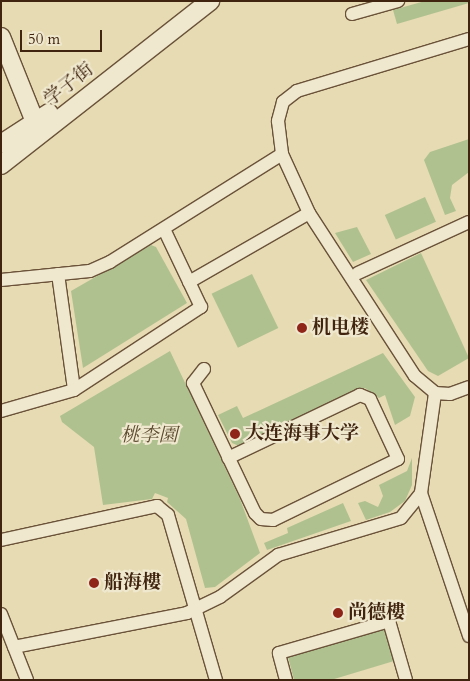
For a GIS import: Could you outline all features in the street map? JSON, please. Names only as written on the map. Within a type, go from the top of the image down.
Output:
[{"type":"main road","name":"学子街","points":[[1,165],[21,143],[192,1]]},
{"type":"main road","name":"学子街","points":[[38,129],[210,1]]},
{"type":"main road","points":[[1,37],[38,129]]},
{"type":"main road","points":[[1,145],[21,143]]},
{"type":"main road","points":[[1,161],[21,143]]},
{"type":"street","points":[[352,14],[398,1]]},
{"type":"street","points":[[469,39],[292,93],[283,102],[278,121],[282,154],[309,213],[415,376],[435,393],[450,394],[469,387]]},
{"type":"street","points":[[1,280],[97,268],[164,229],[282,154]]},
{"type":"street","points":[[189,282],[309,213]]},
{"type":"street","points":[[358,273],[469,222]]},
{"type":"street","points":[[1,411],[74,390],[201,307],[164,229]]},
{"type":"street","points":[[58,274],[74,390]]},
{"type":"street","points":[[204,370],[193,384],[228,458],[255,513],[267,520],[398,459],[370,399],[360,395],[228,458]]},
{"type":"street","points":[[435,393],[421,493],[469,636]]},
{"type":"street","points":[[14,646],[196,609],[220,597],[278,555],[401,518],[421,493]]},
{"type":"street","points":[[1,540],[157,506],[168,515],[216,680]]},
{"type":"street","points":[[1,614],[27,680]]},
{"type":"street","points":[[286,680],[279,653],[389,621],[406,680]]},
{"type":"green space","points":[[425,1],[469,1],[469,3],[397,24],[393,10]]},
{"type":"green space","points":[[469,139],[469,172],[452,185],[450,198],[456,211],[445,215],[424,160],[430,152]]},
{"type":"green space","points":[[425,197],[436,222],[396,240],[385,215]]},
{"type":"green space","points":[[357,227],[371,254],[353,262],[335,233]]},
{"type":"green space","points":[[151,245],[156,247],[187,303],[83,368],[71,291]]},
{"type":"green space","points":[[421,253],[469,358],[438,376],[428,371],[366,280]]},
{"type":"green space","points":[[252,274],[278,328],[238,348],[212,294]]},
{"type":"green space","name":"桃李園","points":[[170,351],[240,499],[260,553],[215,587],[205,588],[186,519],[167,502],[168,498],[155,493],[152,499],[103,505],[94,447],[62,422],[60,416]]},
{"type":"green space","points":[[383,353],[415,397],[410,416],[395,425],[385,395],[379,398],[365,388],[239,446],[232,443],[218,415],[237,406],[243,418]]},
{"type":"green space","points":[[412,458],[412,485],[405,501],[390,512],[366,520],[358,503],[365,501],[378,507],[383,496],[379,485],[407,471]]},
{"type":"green space","points":[[343,503],[351,521],[267,550],[264,543],[288,533],[287,528]]},
{"type":"green space","points":[[385,629],[394,661],[331,680],[294,680],[288,657]]},
{"type":"place","name":"机电楼","points":[[302,328]]},
{"type":"place","name":"大连海事大学","points":[[235,434]]},
{"type":"place","name":"船海樓","points":[[94,583]]},
{"type":"place","name":"尚德樓","points":[[338,613]]}]
